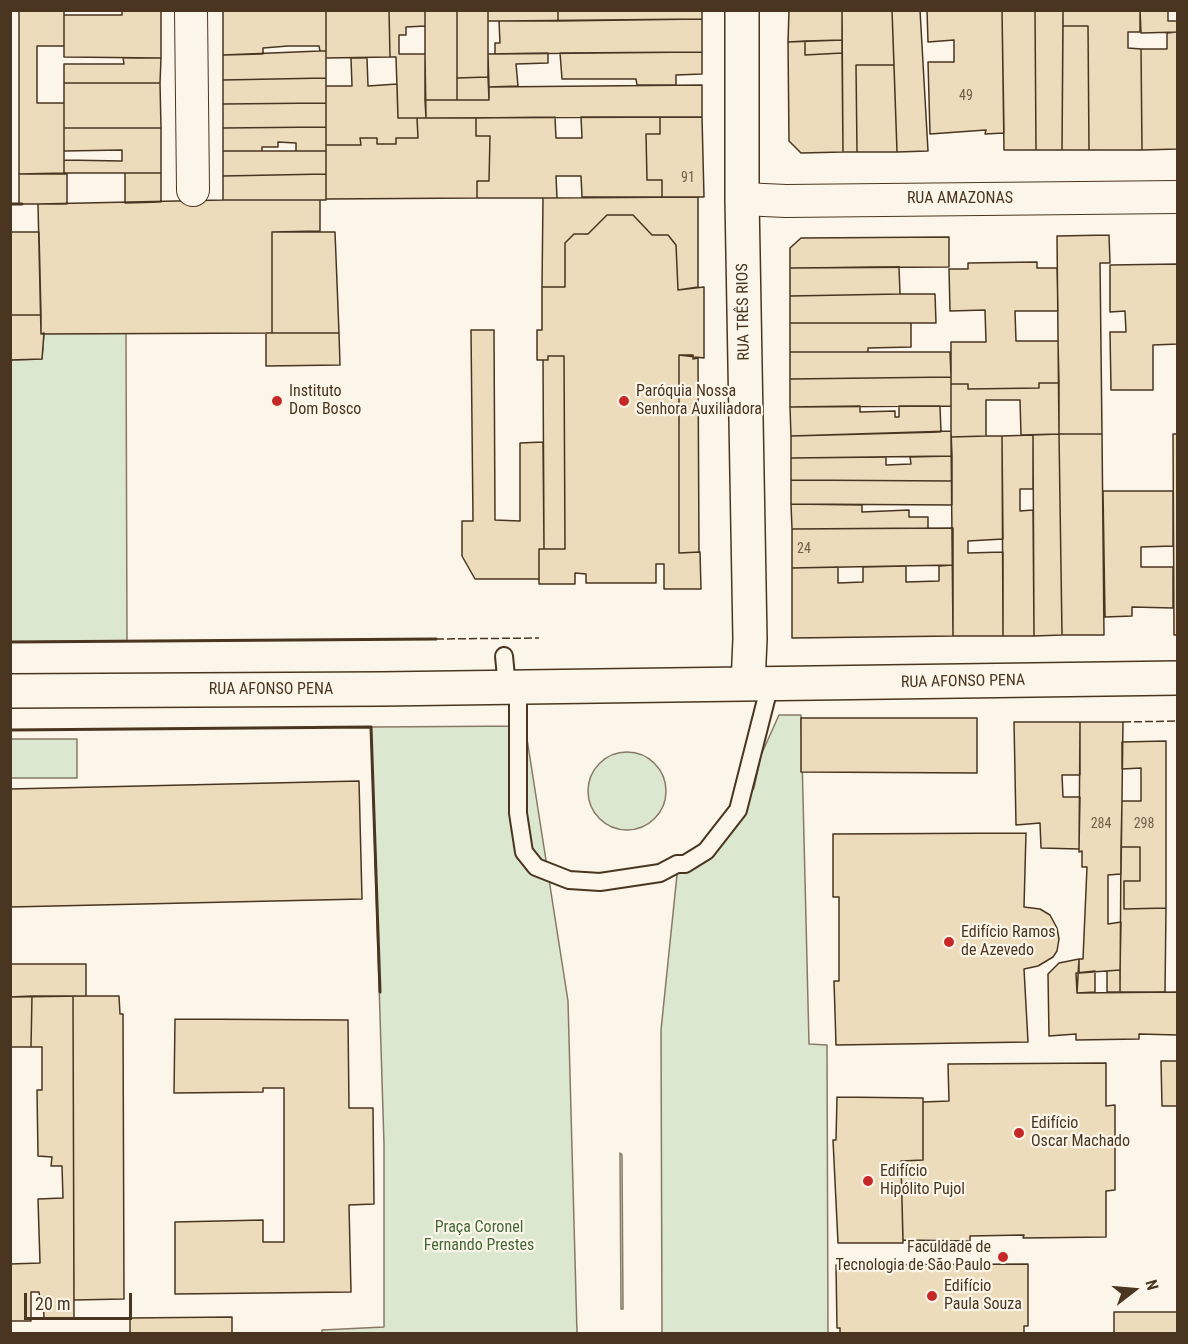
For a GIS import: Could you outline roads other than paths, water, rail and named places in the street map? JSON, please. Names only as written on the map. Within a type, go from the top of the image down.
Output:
[{"type":"street","points":[[191,10],[192,190]]},
{"type":"street","name":"RUA TRÊS RIOS","points":[[742,10],[742,199],[750,639],[759,684]]},
{"type":"street","name":"RUA AMAZONAS","points":[[742,199],[786,201],[1178,198]]},
{"type":"street","name":"RUA AFONSO PENA","points":[[759,684],[1178,678]]},
{"type":"street","points":[[515,680],[759,684]]},
{"type":"street","name":"RUA AFONSO PENA","points":[[10,691],[515,680]]},
{"type":"lane","points":[[515,680],[518,813],[524,852],[536,867],[569,880],[600,882],[660,873],[677,864],[685,864],[706,851],[738,810],[759,684]]},
{"type":"place","name":"Instituto Dom Bosco","points":[[277,401]]},
{"type":"place","name":"Paróquia Nossa Senhora Auxiliadora","points":[[624,401]]},
{"type":"place","name":"Edifício Ramos de Azevedo","points":[[949,942]]},
{"type":"place","name":"Edifício Oscar Machado","points":[[1019,1133]]},
{"type":"place","name":"Edifício Hipólito Pujol","points":[[868,1181]]},
{"type":"place","name":"Faculdade de Tecnologia de São Paulo","points":[[1003,1257]]},
{"type":"place","name":"Edifício Paula Souza","points":[[932,1296]]},
{"type":"park label","name":"Praça Coronel Fernando Prestes","points":[[479,1237]]}]
